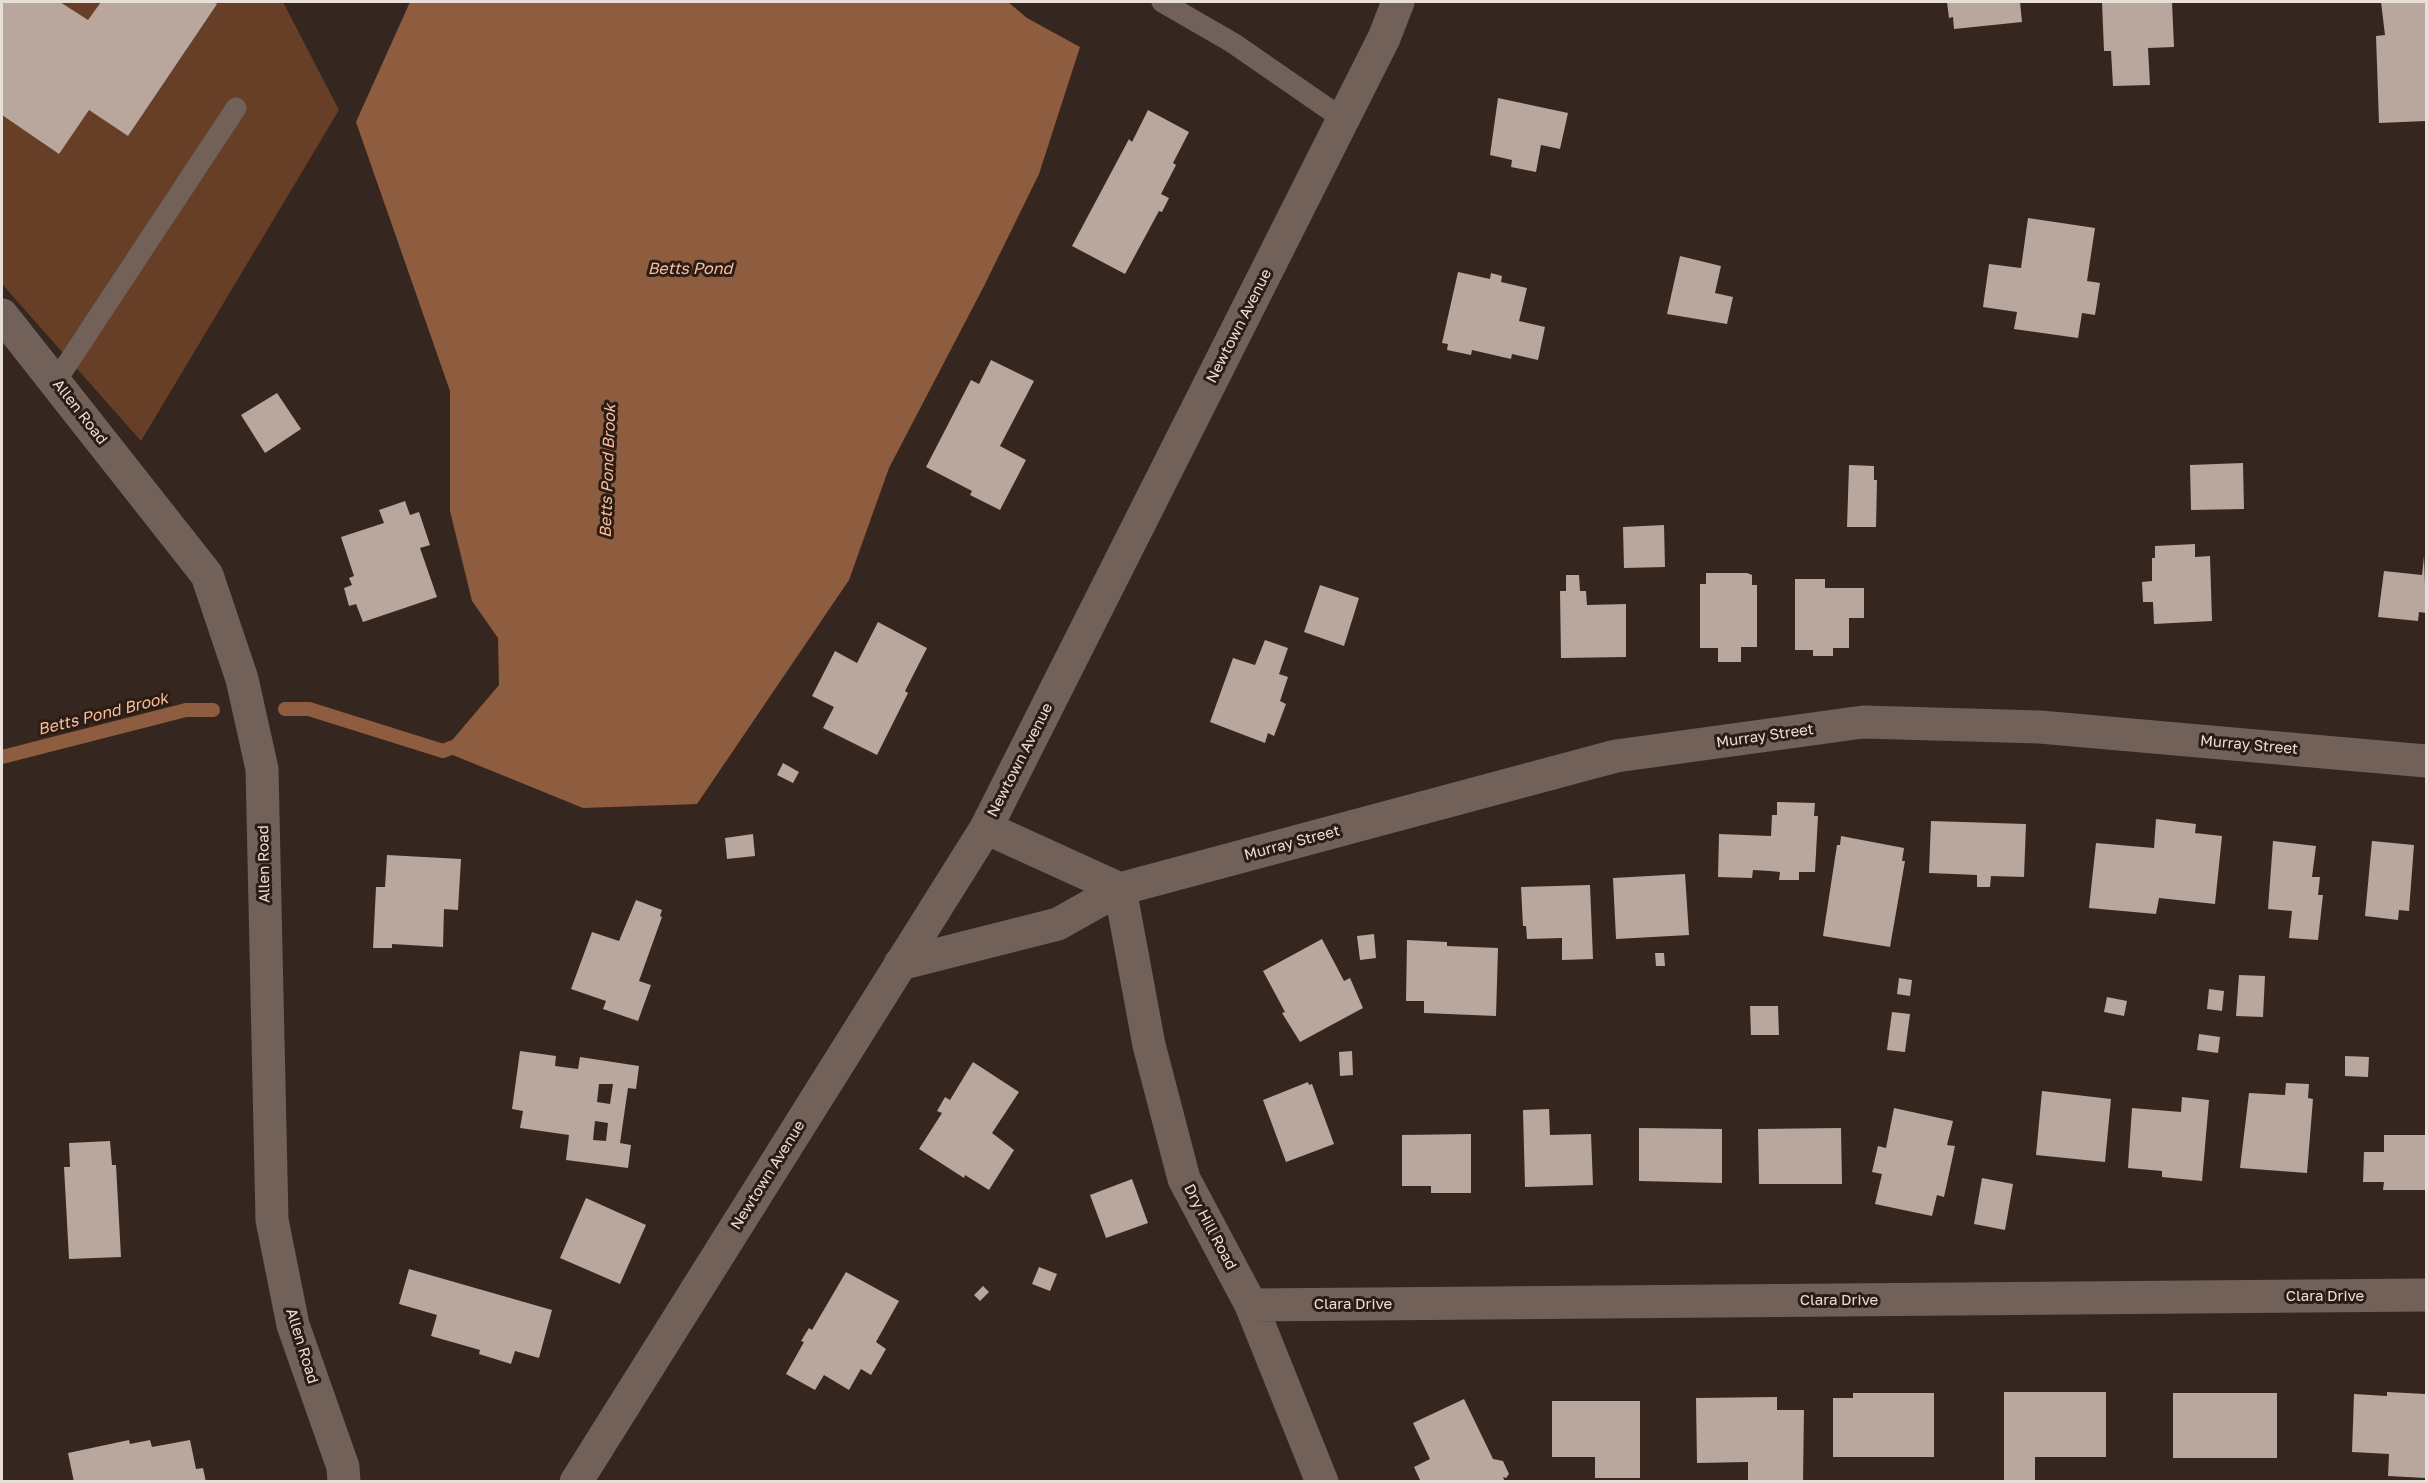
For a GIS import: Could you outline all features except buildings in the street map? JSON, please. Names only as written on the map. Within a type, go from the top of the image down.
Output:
[{"type":"street","name":"Newtown Avenue","points":[[576,1482],[986,828],[1384,38],[1398,2]]},
{"type":"street","name":"Allen Road","points":[[2,315],[207,575],[242,679],[262,769],[272,1220],[293,1325],[343,1467],[344,1482]]},
{"type":"street","name":"Murray Street","points":[[900,964],[1058,924],[1119,890],[1616,756],[1863,722],[2040,727],[2427,761]]},
{"type":"street","points":[[986,828],[1119,890]]},
{"type":"street","name":"Dry Hill Road","points":[[1119,890],[1149,1045],[1184,1179],[1251,1305],[1322,1482]]},
{"type":"street","name":"Clara Drive","points":[[1251,1305],[2427,1295]]},
{"type":"lane","points":[[1161,2],[1233,43],[1343,119]]},
{"type":"lane","points":[[56,381],[236,108]]},
{"type":"shaded area","points":[[2,2],[283,2],[339,110],[141,441],[2,284]]},
{"type":"water","name":"Betts Pond","points":[[410,2],[1008,2],[1027,18],[1080,47],[1039,174],[984,286],[889,468],[849,580],[697,804],[583,808],[443,751],[499,685],[498,638],[472,601],[450,511],[450,391],[356,122]]},
{"type":"waterway","name":"Betts Pond Brook","points":[[285,709],[309,709],[443,751],[458,745]]},
{"type":"waterway","name":"Betts Pond Brook","points":[[2,757],[186,710],[213,710]]}]
